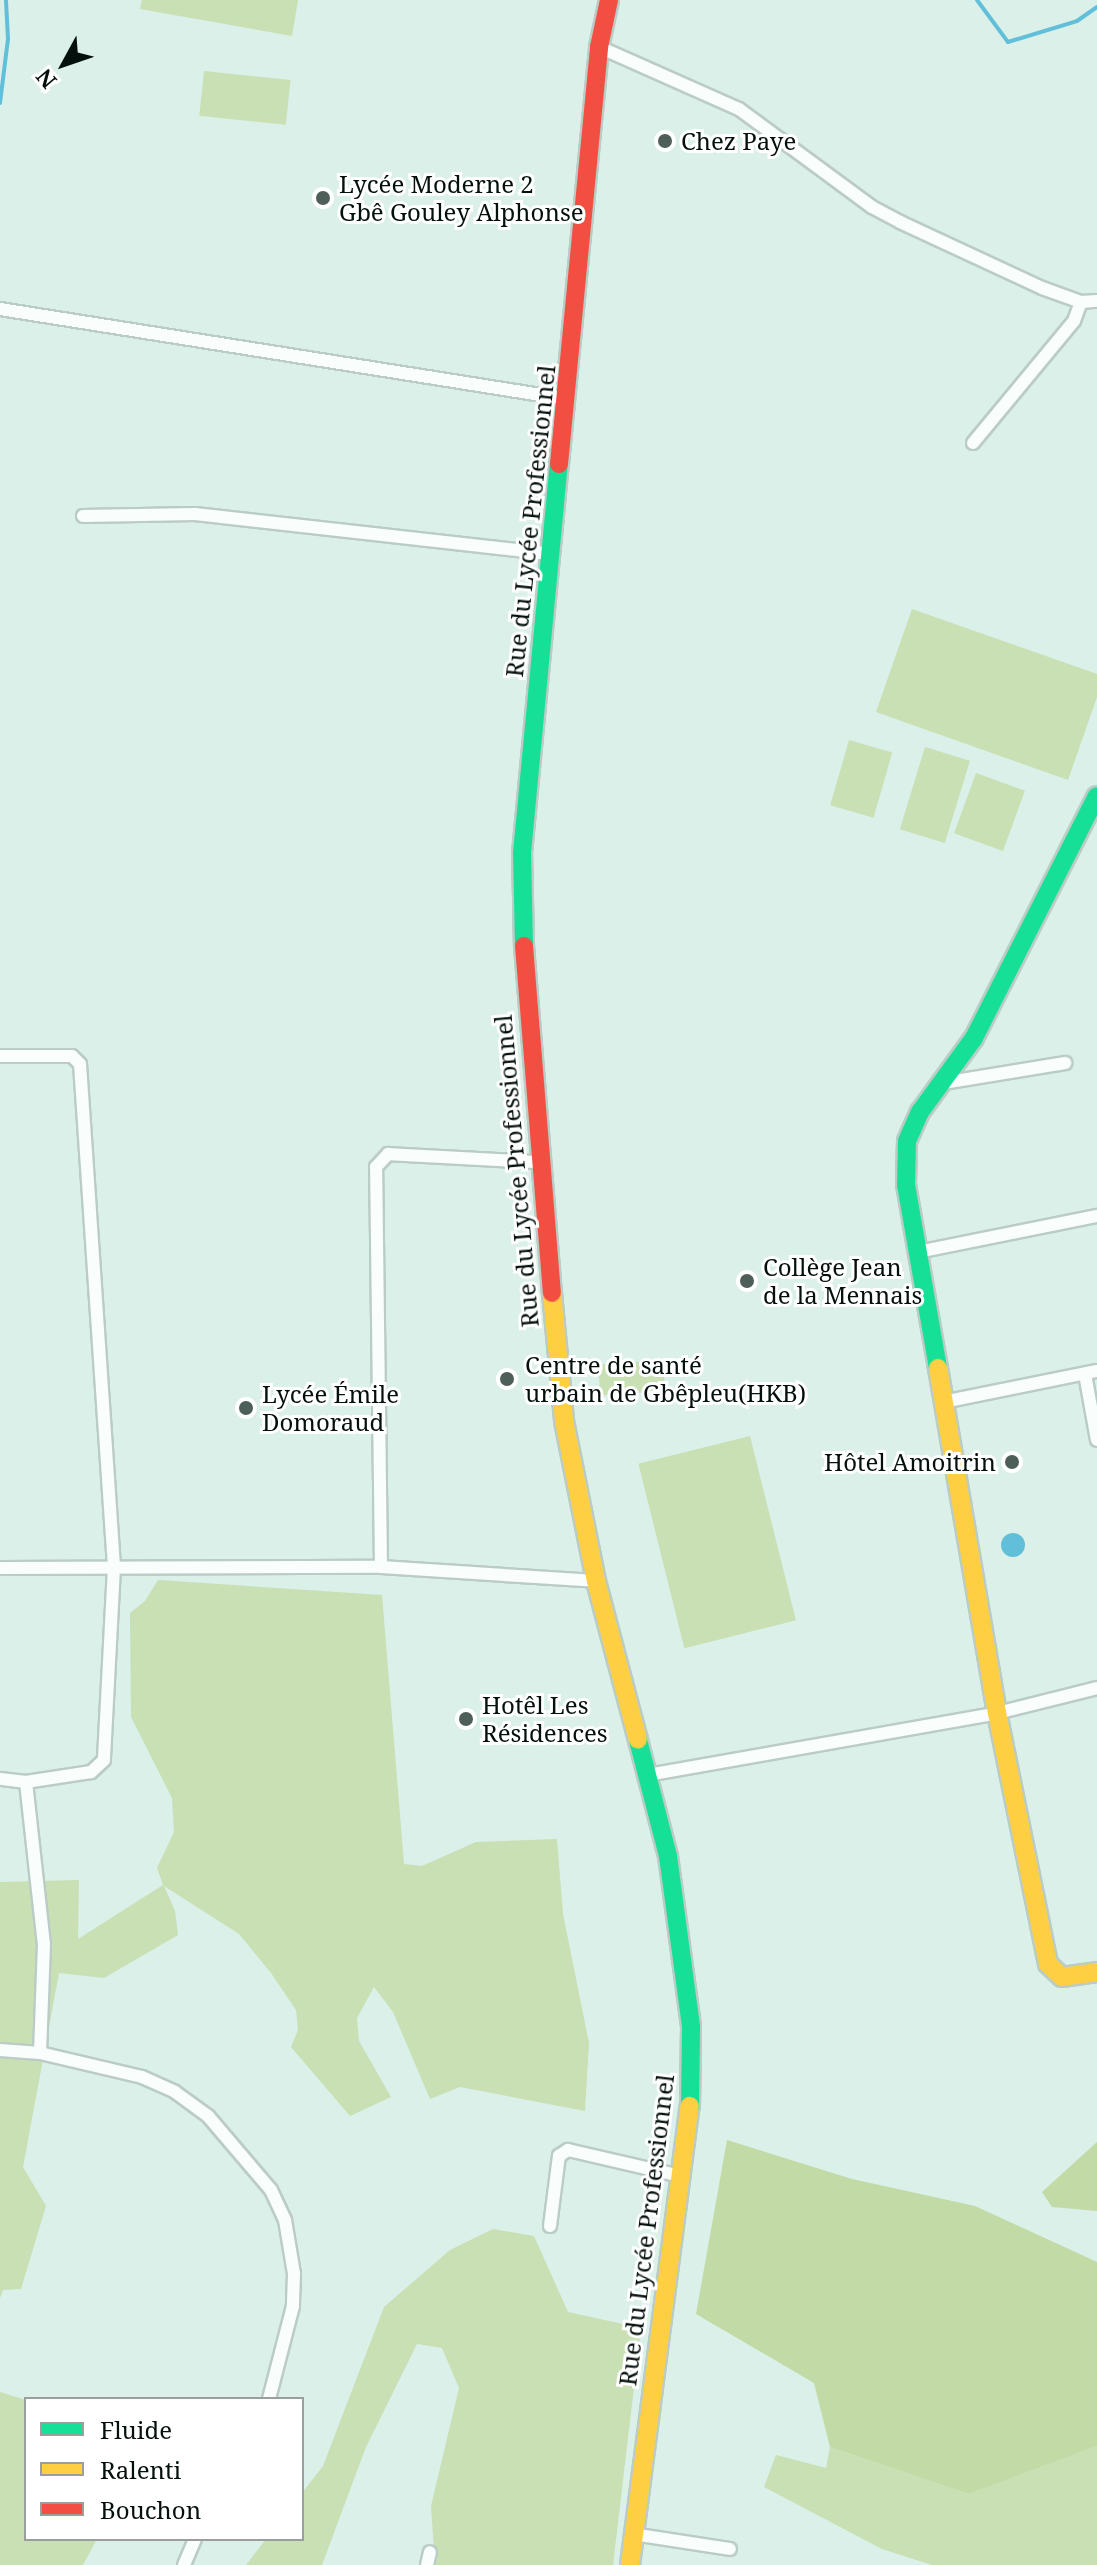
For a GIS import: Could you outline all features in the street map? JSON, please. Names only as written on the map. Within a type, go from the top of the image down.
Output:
[{"type":"main road","name":"Rue du Lycée Professionnel","points":[[609,0],[599,47],[548,554],[522,853],[525,997],[564,1421],[596,1581],[668,1856],[691,2027],[690,2108],[630,2565]]},
{"type":"main road","points":[[1097,796],[974,1038],[920,1112],[907,1141],[906,1185],[997,1713],[1048,1964],[1062,1977],[1097,1972]]},
{"type":"street","points":[[599,47],[739,109],[900,222],[1081,302],[1097,301]]},
{"type":"street","points":[[973,443],[1074,321],[1081,302]]},
{"type":"street","points":[[0,309],[566,399]]},
{"type":"street","points":[[83,516],[195,514],[548,554]]},
{"type":"street","points":[[0,1056],[72,1056],[80,1064],[114,1567],[104,1760],[91,1772],[26,1782],[0,1779]]},
{"type":"street","points":[[943,1083],[1065,1063]]},
{"type":"street","points":[[381,1567],[376,1167],[388,1154],[538,1162]]},
{"type":"street","points":[[918,1252],[1097,1216]]},
{"type":"street","points":[[943,1402],[1091,1372],[1097,1440]]},
{"type":"street","points":[[0,1568],[381,1567],[596,1581]]},
{"type":"street","points":[[647,1775],[997,1713],[1097,1688]]},
{"type":"street","points":[[26,1782],[44,1944],[40,2053]]},
{"type":"street","points":[[0,2050],[40,2053],[142,2077],[175,2092],[208,2116],[271,2190],[285,2220],[294,2274],[293,2306],[270,2397]]},
{"type":"street","points":[[550,2226],[562,2152],[681,2176]]},
{"type":"street","points":[[633,2534],[730,2549]]},
{"type":"street","points":[[184,2565],[194,2541]]},
{"type":"green space","points":[[142,0],[298,0],[292,36],[140,9]]},
{"type":"green space","points":[[204,71],[291,80],[286,125],[199,116]]},
{"type":"green space","points":[[912,609],[1097,674],[1097,697],[1068,780],[876,712]]},
{"type":"green space","points":[[849,740],[892,752],[874,818],[830,805]]},
{"type":"green space","points":[[925,747],[970,761],[945,843],[900,829]]},
{"type":"green space","points":[[976,773],[1025,791],[1003,851],[954,833]]},
{"type":"green space","points":[[663,1360],[665,1391],[600,1395],[598,1365]]},
{"type":"green space","points":[[750,1436],[796,1620],[684,1648],[638,1464]]},
{"type":"green space","points":[[158,1580],[382,1595],[404,1864],[422,1866],[476,1842],[557,1839],[563,1914],[589,2043],[585,2111],[460,2087],[430,2099],[393,2012],[374,1987],[357,2018],[359,2041],[391,2097],[350,2116],[291,2047],[298,2030],[296,2010],[271,1973],[239,1934],[164,1886],[175,1911],[178,1935],[104,1978],[59,1973],[23,2167],[46,2206],[21,2289],[3,2290],[0,2298],[0,1882],[79,1880],[78,1939],[163,1885],[157,1868],[174,1832],[172,1798],[131,1717],[130,1613],[145,1601]]},
{"type":"green space","points":[[727,2140],[852,2179],[975,2206],[1097,2262],[1097,2446],[969,2494],[830,2447],[814,2383],[696,2314]]},
{"type":"green space","points":[[1097,2142],[1097,2211],[1052,2207],[1042,2192]]},
{"type":"green space","points":[[493,2229],[534,2236],[568,2312],[641,2328],[613,2565],[435,2565],[431,2506],[459,2388],[442,2348],[417,2344],[366,2447],[322,2565],[246,2565],[264,2541],[304,2541],[304,2490],[323,2466],[384,2307],[450,2250]]},
{"type":"green space","points":[[0,2392],[24,2399],[24,2541],[96,2541],[83,2565],[0,2565]]},
{"type":"green space","points":[[1097,2446],[1097,2565],[932,2565],[882,2549],[764,2487],[776,2455],[826,2468],[830,2447],[969,2494]]},
{"type":"water","points":[[1013,1533],[1022,1536],[1025,1545],[1022,1554],[1013,1557],[1004,1554],[1001,1545],[1004,1536]]},
{"type":"waterway","points":[[0,103],[8,39],[6,0]]},
{"type":"waterway","points":[[977,0],[1008,42],[1077,21],[1097,7]]},
{"type":"traffic: fast","points":[[524,946],[522,853],[559,464]]},
{"type":"traffic: fast","points":[[938,1368],[906,1185],[907,1141],[920,1112],[974,1038],[1097,796]]},
{"type":"traffic: fast","points":[[638,1740],[668,1856],[691,2027],[690,2106]]},
{"type":"traffic: slow","points":[[552,1293],[564,1421],[596,1581],[638,1740]]},
{"type":"traffic: slow","points":[[938,1368],[997,1713],[1048,1964],[1062,1977],[1097,1972]]},
{"type":"traffic: slow","points":[[630,2565],[690,2106]]},
{"type":"traffic: jam","points":[[559,464],[599,47],[609,0]]},
{"type":"traffic: jam","points":[[524,946],[552,1293]]},
{"type":"place","name":"Chez Paye","points":[[665,141]]},
{"type":"place","name":"Lycée Moderne 2 Gbê Gouley Alphonse","points":[[323,198]]},
{"type":"place","name":"Collège Jean de la Mennais","points":[[747,1281]]},
{"type":"place","name":"Centre de santé urbain de Gbêpleu(HKB)","points":[[507,1379]]},
{"type":"place","name":"Lycée Émile Domoraud","points":[[246,1408]]},
{"type":"place","name":"Hôtel Amoitrin","points":[[1012,1462]]},
{"type":"place","name":"Hotêl Les Résidences","points":[[466,1719]]}]
